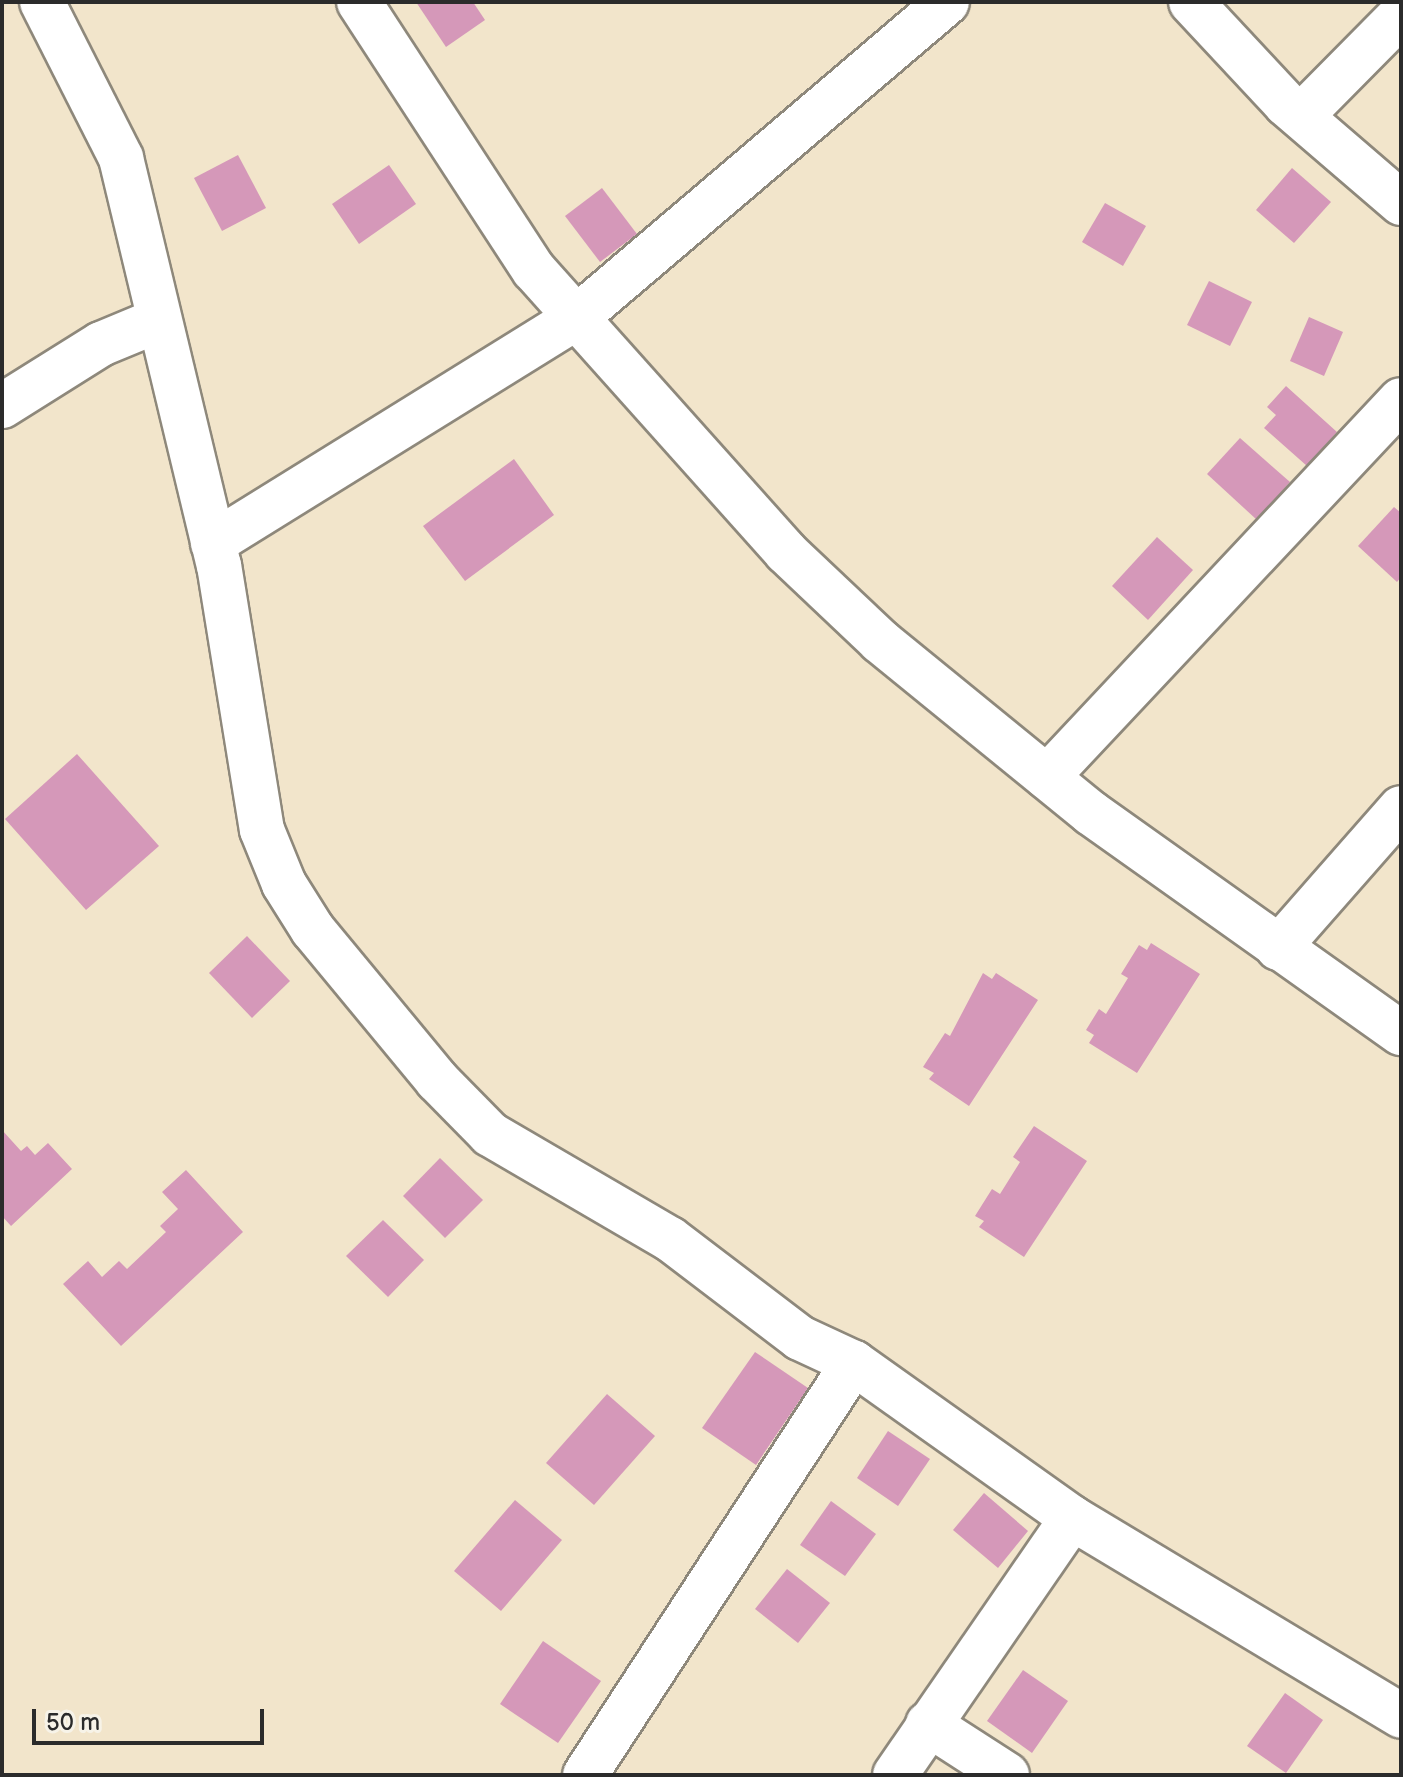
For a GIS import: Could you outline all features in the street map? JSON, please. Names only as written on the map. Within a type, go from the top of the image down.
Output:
[{"type":"street","points":[[42,2],[121,158],[213,543],[262,830],[284,884],[313,930],[437,1080],[490,1134],[670,1239],[800,1338],[854,1363],[1072,1518],[1401,1716]]},
{"type":"street","points":[[359,2],[534,270],[786,552],[880,641],[1047,777],[1278,948],[1401,1033]]},
{"type":"street","points":[[213,543],[576,318],[947,2]]},
{"type":"street","points":[[1191,2],[1301,116],[1401,203]]},
{"type":"street","points":[[1301,116],[1401,15]]},
{"type":"street","points":[[2,406],[101,344],[159,320]]},
{"type":"street","points":[[1047,777],[1401,400]]},
{"type":"street","points":[[1278,948],[1401,808]]},
{"type":"street","points":[[585,1775],[854,1363]]},
{"type":"street","points":[[895,1775],[1072,1518]]},
{"type":"street","points":[[928,1724],[1007,1775]]},
{"type":"building","points":[[416,2],[473,2],[485,20],[446,47]]},
{"type":"building","points":[[238,155],[266,208],[222,231],[194,178]]},
{"type":"building","points":[[389,165],[416,204],[359,244],[332,204]]},
{"type":"building","points":[[1292,168],[1331,202],[1294,243],[1256,210]]},
{"type":"building","points":[[602,188],[637,234],[600,262],[565,216]]},
{"type":"building","points":[[1105,203],[1146,226],[1123,266],[1082,242]]},
{"type":"building","points":[[1209,281],[1252,302],[1230,346],[1187,325]]},
{"type":"building","points":[[1309,317],[1343,332],[1324,376],[1290,361]]},
{"type":"building","points":[[1286,386],[1337,432],[1307,466],[1264,428],[1276,415],[1267,407]]},
{"type":"building","points":[[1240,438],[1290,482],[1257,520],[1207,474]]},
{"type":"building","points":[[514,459],[554,515],[465,581],[423,526]]},
{"type":"building","points":[[1394,507],[1401,513],[1401,577],[1397,582],[1358,546]]},
{"type":"building","points":[[1157,537],[1193,570],[1148,620],[1112,586]]},
{"type":"building","points":[[77,754],[159,846],[86,910],[5,819]]},
{"type":"building","points":[[247,936],[290,981],[252,1018],[209,973]]},
{"type":"building","points":[[1151,943],[1200,974],[1137,1073],[1089,1043],[1094,1035],[1086,1030],[1099,1009],[1106,1014],[1128,978],[1121,974],[1139,945],[1147,950]]},
{"type":"building","points":[[983,973],[992,979],[996,973],[1038,1000],[969,1106],[929,1079],[934,1073],[923,1067],[945,1033],[950,1036]]},
{"type":"building","points":[[1034,1126],[1087,1161],[1024,1257],[979,1227],[984,1221],[975,1216],[992,1189],[1000,1194],[1020,1162],[1013,1157]]},
{"type":"building","points":[[2,1130],[21,1151],[27,1146],[35,1155],[48,1143],[72,1169],[11,1226],[2,1216]]},
{"type":"building","points":[[440,1158],[483,1200],[445,1238],[403,1196]]},
{"type":"building","points":[[186,1170],[243,1232],[121,1346],[63,1284],[88,1261],[102,1277],[119,1261],[127,1269],[166,1232],[160,1226],[178,1209],[162,1192]]},
{"type":"building","points":[[383,1220],[424,1260],[388,1297],[346,1256]]},
{"type":"building","points":[[755,1352],[808,1388],[756,1465],[702,1428]]},
{"type":"building","points":[[607,1394],[655,1436],[594,1505],[546,1463]]},
{"type":"building","points":[[888,1431],[930,1459],[898,1506],[857,1478]]},
{"type":"building","points":[[984,1493],[1028,1531],[998,1568],[953,1530]]},
{"type":"building","points":[[515,1500],[562,1540],[501,1611],[454,1571]]},
{"type":"building","points":[[831,1501],[876,1534],[845,1576],[800,1545]]},
{"type":"building","points":[[787,1569],[830,1603],[798,1643],[755,1609]]},
{"type":"building","points":[[543,1641],[601,1681],[558,1743],[500,1704]]},
{"type":"building","points":[[1023,1670],[1068,1701],[1032,1753],[987,1721]]},
{"type":"building","points":[[1285,1693],[1323,1720],[1286,1773],[1247,1746]]}]
